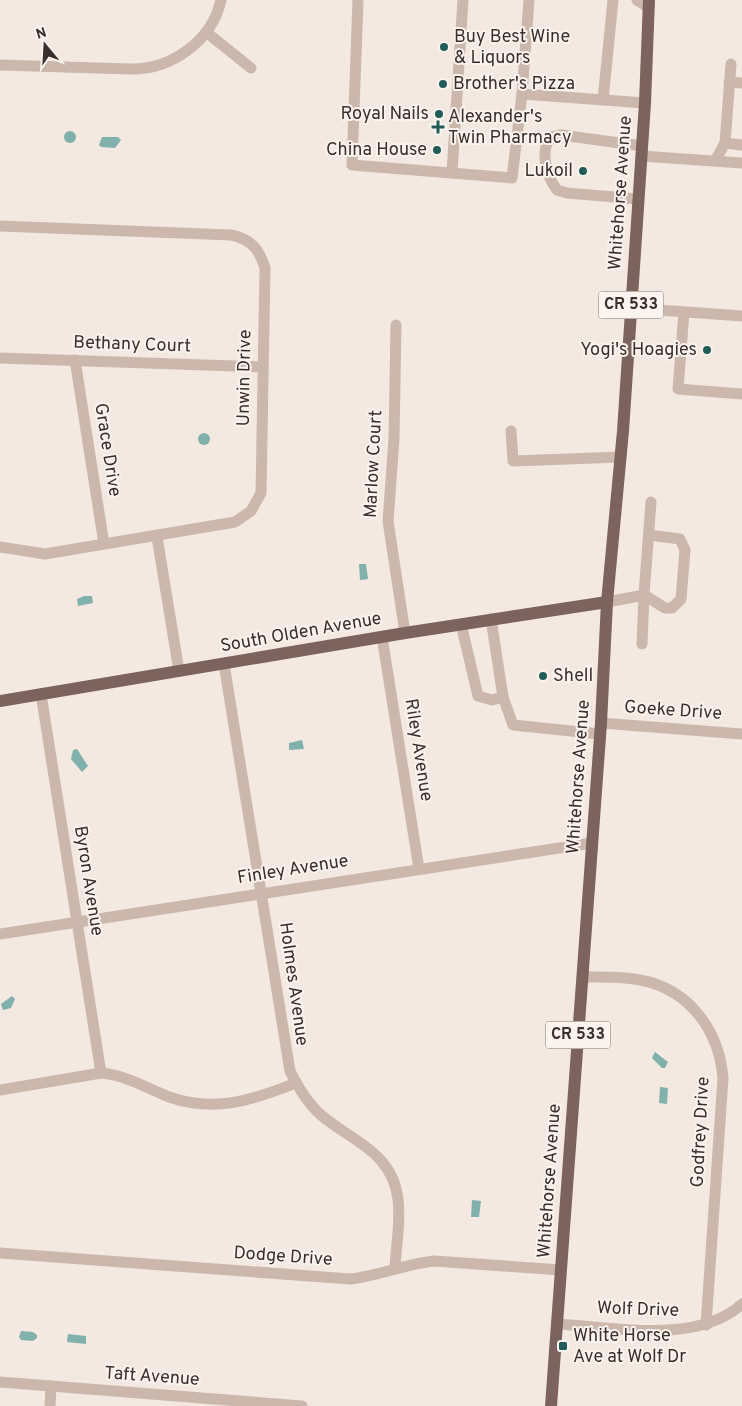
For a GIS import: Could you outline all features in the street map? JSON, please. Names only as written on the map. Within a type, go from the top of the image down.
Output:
[{"type":"main road","name":"Whitehorse Avenue","points":[[551,1406],[601,728],[607,602],[621,457],[645,103],[649,2]]},
{"type":"main road","name":"South Olden Avenue","points":[[0,701],[405,633],[607,602]]},
{"type":"street","points":[[0,65],[135,69],[151,67],[182,54],[206,32],[221,0]]},
{"type":"street","points":[[358,0],[352,164],[512,178],[522,94],[529,0]]},
{"type":"street","points":[[452,173],[463,0]]},
{"type":"street","points":[[603,100],[613,0]]},
{"type":"street","points":[[636,0],[649,2]]},
{"type":"street","points":[[206,32],[251,68]]},
{"type":"street","points":[[715,161],[725,144],[731,64]]},
{"type":"street","points":[[729,82],[742,83]]},
{"type":"street","points":[[522,94],[645,103]]},
{"type":"street","points":[[638,200],[567,193],[557,190],[548,175],[545,149],[551,136],[561,135],[642,151],[742,163]]},
{"type":"street","points":[[725,144],[742,145]]},
{"type":"street","name":"Unwin Drive","points":[[0,226],[242,237],[257,249],[265,268],[261,493],[257,503],[245,517],[235,522],[157,537],[45,554],[28,553],[0,547]]},
{"type":"street","points":[[631,308],[742,316]]},
{"type":"street","points":[[684,312],[678,388],[742,394]]},
{"type":"street","name":"Marlow Court","points":[[396,325],[394,439],[388,513],[405,633]]},
{"type":"street","name":"Bethany Court","points":[[0,358],[262,367]]},
{"type":"street","name":"Grace Drive","points":[[75,360],[104,544]]},
{"type":"street","points":[[511,431],[513,461],[621,457]]},
{"type":"street","points":[[642,644],[651,502]]},
{"type":"street","points":[[607,602],[644,595],[665,608],[676,605],[681,599],[686,550],[680,539],[649,535]]},
{"type":"street","points":[[157,537],[179,671]]},
{"type":"street","points":[[461,624],[478,696],[492,700],[503,697],[491,619]]},
{"type":"street","name":"Riley Avenue","points":[[382,637],[418,869]]},
{"type":"street","name":"Holmes Avenue","points":[[224,664],[262,893],[286,1058],[296,1083],[321,1115],[363,1142],[375,1154],[393,1181],[398,1197],[400,1215],[395,1268]]},
{"type":"street","name":"Byron Avenue","points":[[41,694],[101,1073]]},
{"type":"street","name":"Goeke Drive","points":[[503,697],[513,726],[742,734]]},
{"type":"street","name":"Finley Avenue","points":[[0,934],[592,842]]},
{"type":"street","name":"Godfrey Drive","points":[[582,977],[640,980],[671,991],[698,1013],[716,1043],[723,1078],[706,1325]]},
{"type":"street","points":[[0,1090],[101,1073],[117,1074],[170,1097],[193,1103],[217,1104],[256,1099],[296,1083]]},
{"type":"street","name":"Dodge Drive","points":[[0,1253],[350,1279],[367,1277],[395,1268],[434,1261],[561,1270]]},
{"type":"street","name":"Wolf Drive","points":[[557,1324],[674,1330],[706,1325],[720,1319],[742,1304]]},
{"type":"street","name":"Taft Avenue","points":[[0,1382],[302,1406]]},
{"type":"street","points":[[50,1406],[51,1386]]},
{"type":"water","points":[[72,131],[75,132],[75,142],[68,143],[65,142],[64,135],[65,132]]},
{"type":"water","points":[[102,137],[118,137],[121,140],[115,148],[101,147],[99,145]]},
{"type":"water","points":[[202,433],[206,433],[210,439],[206,445],[202,445],[198,441],[198,437]]},
{"type":"water","points":[[359,564],[366,564],[368,579],[360,580]]},
{"type":"water","points":[[84,596],[92,596],[93,603],[78,606],[77,599]]},
{"type":"water","points":[[302,740],[304,749],[289,750],[289,743]]},
{"type":"water","points":[[77,749],[88,766],[82,772],[71,759],[73,750]]},
{"type":"water","points":[[12,996],[15,999],[11,1008],[3,1010],[1,1004]]},
{"type":"water","points":[[655,1052],[668,1062],[665,1068],[662,1068],[652,1058]]},
{"type":"water","points":[[660,1087],[668,1088],[667,1104],[659,1103]]},
{"type":"water","points":[[472,1200],[481,1201],[479,1217],[471,1217]]},
{"type":"water","points":[[21,1331],[33,1332],[37,1335],[37,1338],[33,1341],[21,1340],[19,1337]]},
{"type":"water","points":[[68,1334],[86,1336],[86,1344],[67,1342]]},
{"type":"place","name":"Buy Best Wine & Liquors","points":[[444,47]]},
{"type":"place","name":"Brother's Pizza","points":[[443,84]]},
{"type":"place","name":"Royal Nails","points":[[439,114]]},
{"type":"place","name":"Alexander's Twin Pharmacy","points":[[438,127]]},
{"type":"place","name":"China House","points":[[437,150]]},
{"type":"place","name":"Lukoil","points":[[583,171]]},
{"type":"place","name":"Yogi's Hoagies","points":[[707,350]]},
{"type":"place","name":"Shell","points":[[543,676]]},
{"type":"place","name":"White Horse Ave at Wolf Dr","points":[[563,1346]]}]
